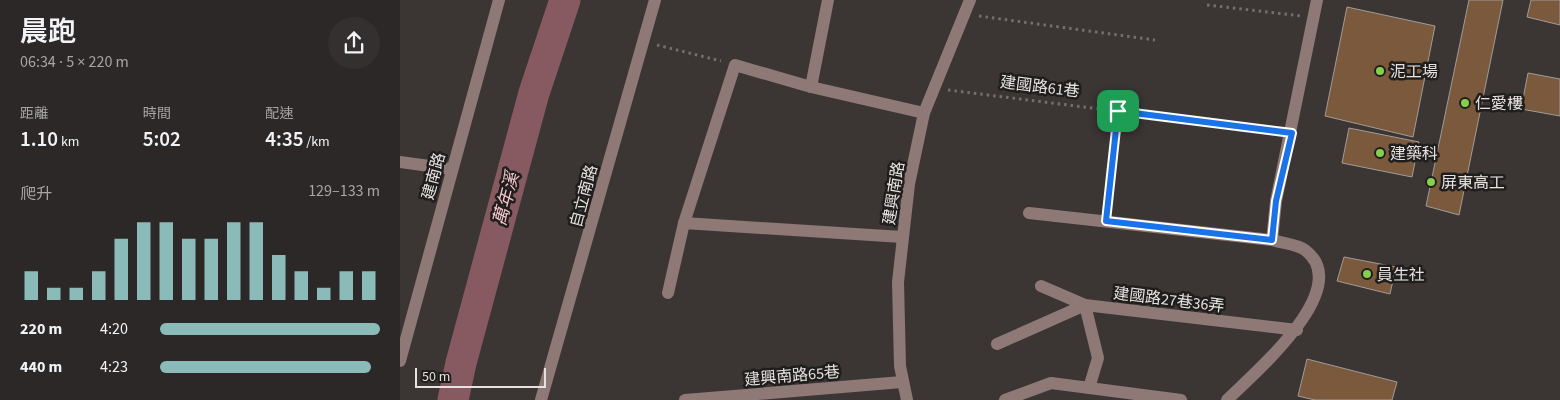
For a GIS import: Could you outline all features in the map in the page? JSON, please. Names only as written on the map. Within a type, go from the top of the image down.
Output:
[{"type":"street","name":"建南路","points":[[400,362],[451,169],[499,0]]},
{"type":"street","name":"自立南路","points":[[541,400],[581,266],[655,0]]},
{"type":"street","points":[[811,87],[828,0]]},
{"type":"street","name":"建興南路","points":[[907,400],[902,382],[898,282],[909,184],[924,113],[932,88],[970,0]]},
{"type":"street","points":[[1272,240],[1276,201],[1292,133],[1317,0]]},
{"type":"street","points":[[668,293],[684,223],[735,64],[811,87],[924,113]]},
{"type":"street","points":[[400,162],[451,169]]},
{"type":"street","points":[[1029,213],[1272,240],[1304,250],[1316,262],[1320,276],[1314,300],[1297,330],[1226,400]]},
{"type":"street","points":[[684,223],[902,237]]},
{"type":"street","name":"建國路27巷36弄","points":[[1041,286],[1085,305],[1297,330]]},
{"type":"street","points":[[997,344],[1085,305],[1098,358],[1089,388]]},
{"type":"street","name":"建興南路65巷","points":[[685,400],[902,382]]},
{"type":"street","points":[[1005,400],[1051,382],[1181,400]]},
{"type":"path","points":[[1208,5],[1314,17]]},
{"type":"path","points":[[964,13],[1154,40]]},
{"type":"path","points":[[642,42],[735,64]]},
{"type":"path","name":"建國路61巷","points":[[932,88],[1292,133]]},
{"type":"path","points":[[1106,221],[1118,111]]},
{"type":"building","name":"仁愛樓","points":[[1469,0],[1503,0],[1459,215],[1426,206]]},
{"type":"building","points":[[1531,0],[1560,0],[1560,25],[1527,17]]},
{"type":"building","name":"泥工場","points":[[1347,7],[1435,26],[1413,137],[1325,116]]},
{"type":"building","points":[[1528,73],[1560,79],[1560,116],[1521,109]]},
{"type":"building","name":"建築科","points":[[1349,128],[1419,142],[1412,177],[1342,163]]},
{"type":"building","name":"員生社","points":[[1344,257],[1396,267],[1390,294],[1337,281]]},
{"type":"building","points":[[1307,359],[1397,382],[1392,400],[1315,400],[1298,396]]},
{"type":"waterway","name":"萬年溪","points":[[453,400],[461,363],[534,93],[565,0]]},
{"type":"place","name":"泥工場","points":[[1380,71]]},
{"type":"place","name":"仁愛樓","points":[[1465,103]]},
{"type":"place","name":"建築科","points":[[1380,153]]},
{"type":"place","name":"屏東高工","points":[[1431,182]]},
{"type":"place","name":"員生社","points":[[1367,274]]},
{"type":"route","points":[[1118,111],[1292,133],[1276,201],[1272,240],[1106,221],[1118,111]]}]
